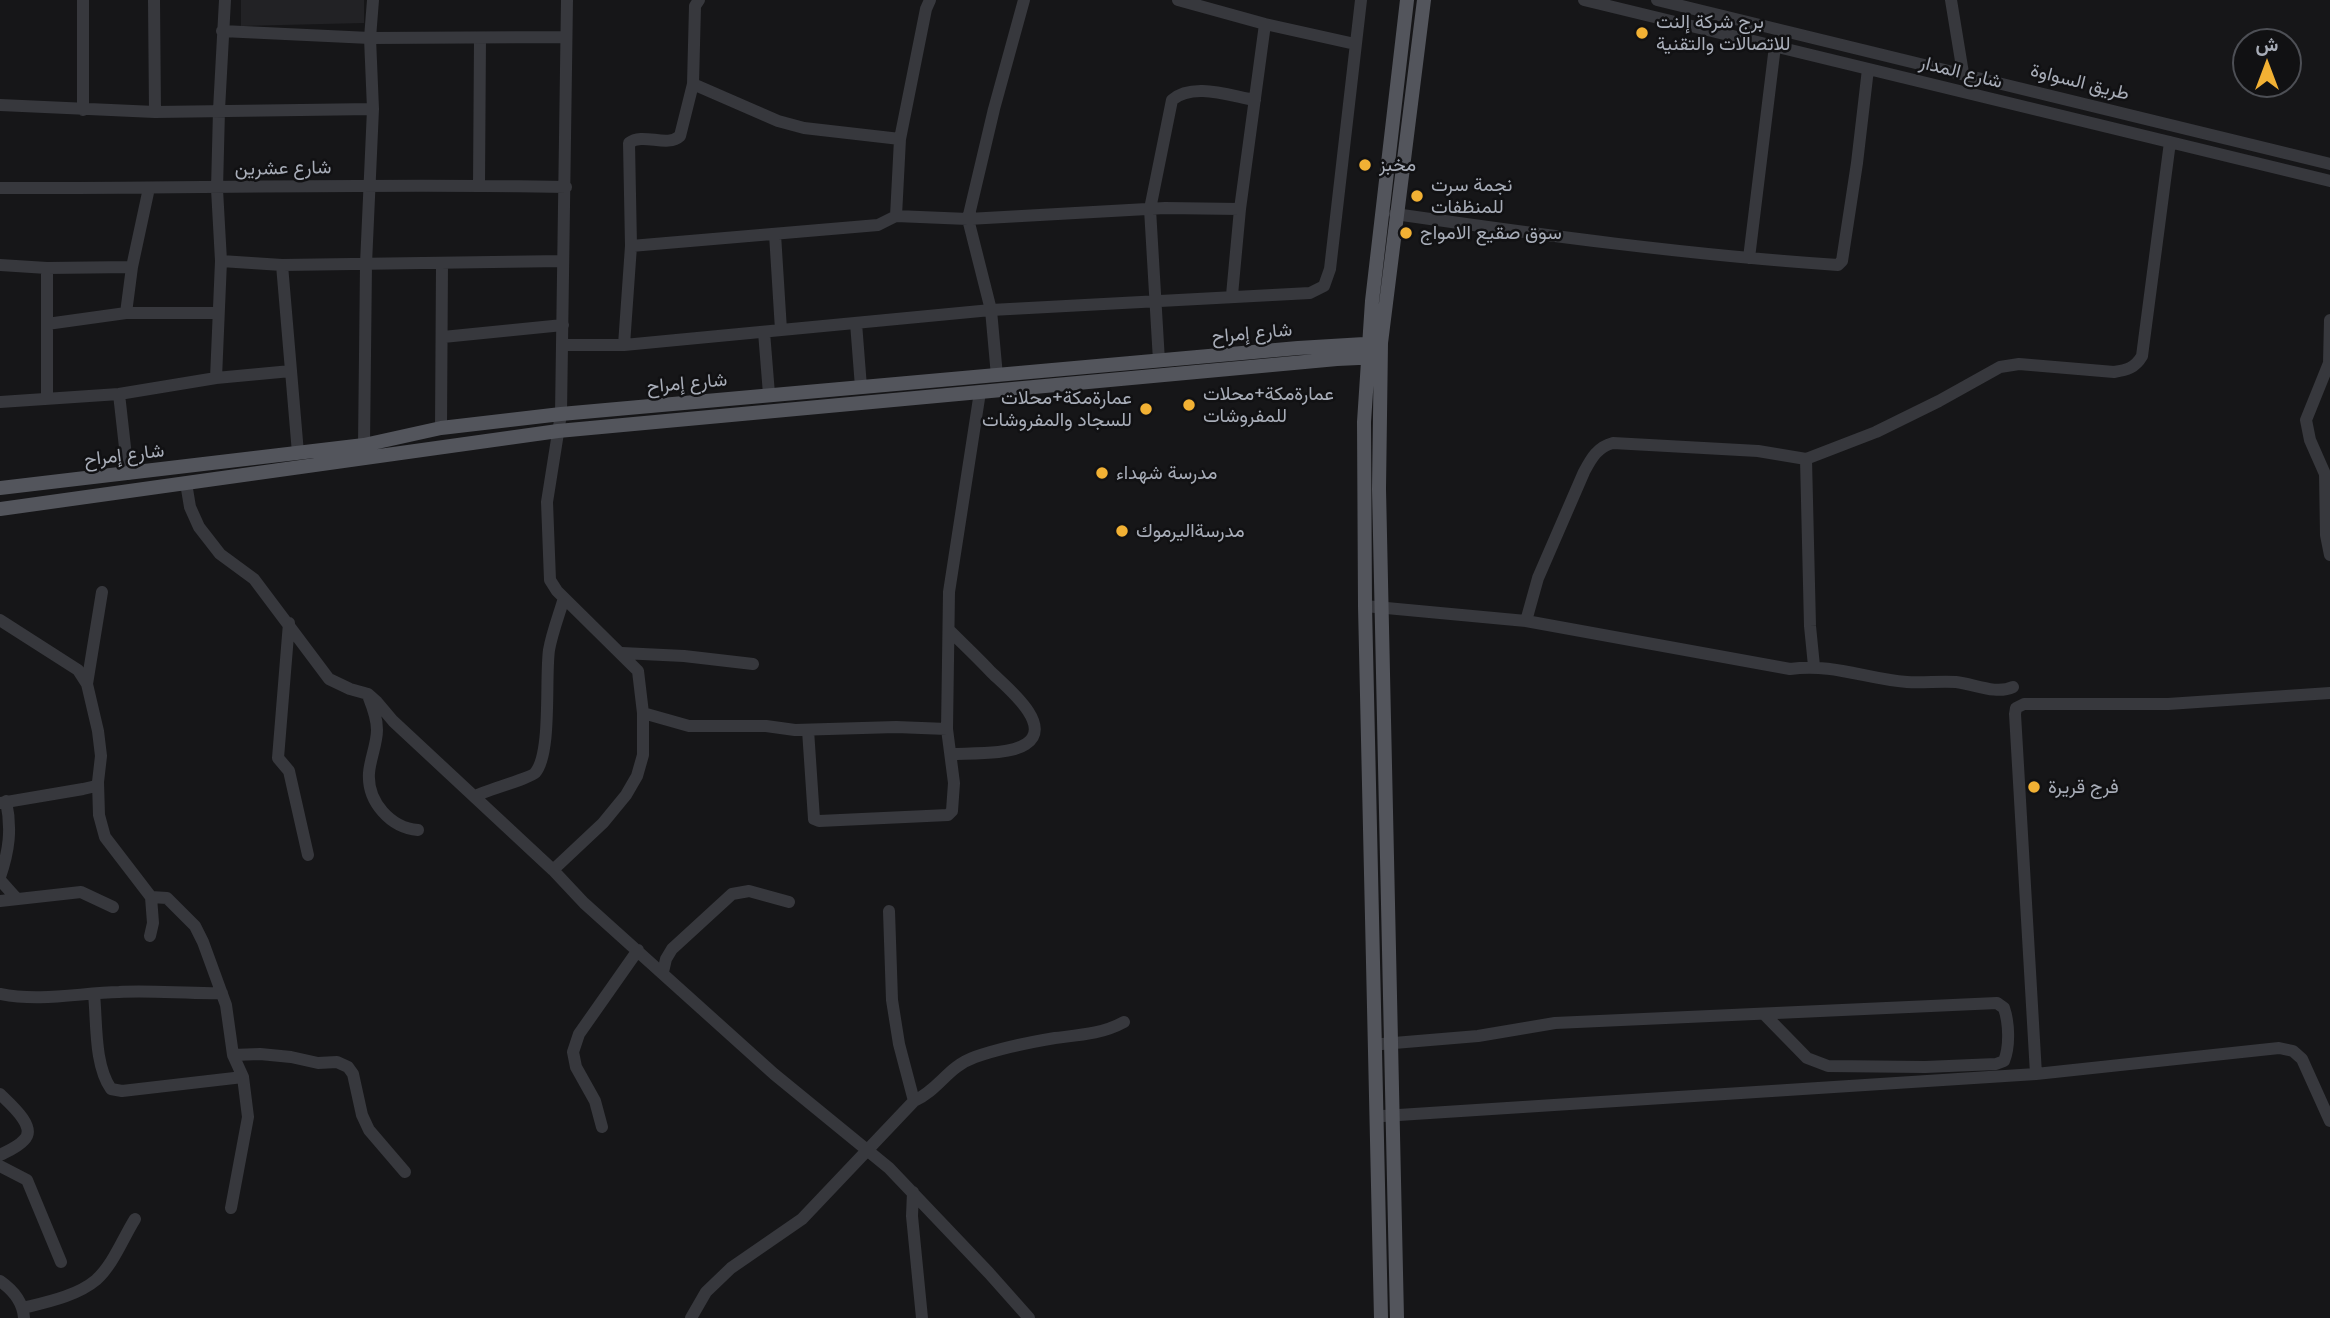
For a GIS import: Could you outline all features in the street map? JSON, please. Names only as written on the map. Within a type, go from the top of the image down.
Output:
[{"type":"main road","points":[[1381,1318],[1363,488],[1407,0]]},
{"type":"main road","points":[[1397,1318],[1374,350],[1423,0]]},
{"type":"main road","name":"شارع إمراح","points":[[0,488],[364,445],[442,429],[561,414],[1159,361],[1374,350]]},
{"type":"main road","name":"شارع إمراح","points":[[0,509],[558,432],[980,392],[1374,350]]},
{"type":"street","points":[[83,0],[83,110]]},
{"type":"street","points":[[154,0],[155,111]]},
{"type":"street","points":[[216,378],[221,261],[219,110],[225,0]]},
{"type":"street","points":[[364,445],[366,264],[373,109],[370,38],[373,0]]},
{"type":"street","points":[[553,870],[603,823],[637,776],[643,755],[643,713],[638,671],[564,598],[550,580],[547,502],[561,414],[567,0]]},
{"type":"street","points":[[624,345],[631,246],[629,142],[635,139],[677,139],[680,136],[693,84],[695,6],[699,0]]},
{"type":"street","points":[[896,216],[900,139],[930,0]]},
{"type":"street","points":[[997,376],[991,310],[968,219],[1024,0]]},
{"type":"street","points":[[1178,0],[1212,4],[1265,24],[1355,44]]},
{"type":"street","points":[[563,345],[624,345],[991,310],[1232,295],[1310,293],[1324,286],[1329,269],[1361,0]]},
{"type":"street","name":"شارع المدار","points":[[1584,0],[2330,181]]},
{"type":"street","name":"طريق السواوة","points":[[1657,0],[2330,164]]},
{"type":"street","points":[[1951,0],[1963,73]]},
{"type":"street","points":[[1232,295],[1240,209],[1265,24]]},
{"type":"street","points":[[222,31],[370,38],[565,37]]},
{"type":"street","points":[[479,186],[480,38]]},
{"type":"street","points":[[1749,258],[1774,46]]},
{"type":"street","points":[[1395,214],[1593,242],[1838,265],[1841,262],[1857,163],[1868,69]]},
{"type":"street","points":[[693,84],[779,121],[804,128],[900,139]]},
{"type":"street","points":[[1159,361],[1150,209],[1172,100],[1178,94],[1190,90],[1255,100]]},
{"type":"street","points":[[0,105],[155,111],[373,109]]},
{"type":"street","points":[[1526,621],[1538,578],[1584,472],[1590,460],[1605,445],[1613,443],[1758,451],[1806,459],[1876,432],[2000,367],[2019,363],[2114,372],[2136,365],[2142,356],[2170,142]]},
{"type":"street","name":"شارع عشرين","points":[[0,188],[218,189],[370,185],[566,187]]},
{"type":"street","points":[[125,313],[149,188]]},
{"type":"street","points":[[631,246],[878,225],[896,216],[968,219],[1150,209],[1240,209]]},
{"type":"street","points":[[775,234],[781,330]]},
{"type":"street","points":[[221,261],[282,265],[563,261]]},
{"type":"street","points":[[442,264],[442,429]]},
{"type":"street","points":[[0,265],[47,268],[132,267]]},
{"type":"street","points":[[282,265],[298,453]]},
{"type":"street","points":[[47,268],[47,399]]},
{"type":"street","points":[[47,324],[125,313],[218,313]]},
{"type":"street","points":[[2330,320],[2329,363],[2306,420],[2309,440],[2325,474],[2326,535],[2330,555]]},
{"type":"street","points":[[856,323],[861,387]]},
{"type":"street","points":[[443,337],[563,325]]},
{"type":"street","points":[[764,332],[769,394]]},
{"type":"street","points":[[0,402],[119,394],[216,378],[291,371]]},
{"type":"street","points":[[808,730],[812,815],[818,821],[948,815],[952,811],[954,803],[947,729],[948,612],[953,560],[980,392]]},
{"type":"street","points":[[119,394],[128,474]]},
{"type":"street","points":[[1806,459],[1810,626],[1814,666]]},
{"type":"street","points":[[186,483],[190,507],[199,527],[220,554],[254,579],[329,679],[368,694],[553,870],[584,903],[774,1074],[869,1151],[913,1192],[1029,1318]]},
{"type":"street","points":[[87,684],[102,592]]},
{"type":"street","points":[[475,796],[497,786],[533,776],[537,771],[545,737],[549,648],[564,598]]},
{"type":"street","points":[[1365,606],[1526,621],[1790,669],[1814,666],[1906,682],[1955,682],[1996,690],[2013,687]]},
{"type":"street","points":[[0,620],[78,670],[87,684],[101,756],[98,782],[99,816],[105,837],[151,897],[153,923],[150,936]]},
{"type":"street","points":[[289,623],[278,758],[289,771],[308,855]]},
{"type":"street","points":[[949,630],[1017,694],[1034,724],[1033,736],[1027,744],[1013,749],[951,754]]},
{"type":"street","points":[[622,653],[684,656],[752,664]]},
{"type":"street","points":[[368,694],[376,714],[377,731],[369,774],[370,788],[376,803],[392,822],[404,829],[418,830]]},
{"type":"street","points":[[2035,1074],[2016,708],[2024,704],[2168,704],[2330,694]]},
{"type":"street","points":[[643,713],[689,726],[765,726],[808,730],[896,727],[947,729]]},
{"type":"street","points":[[17,899],[0,878],[10,835],[3,802],[83,789],[96,786],[98,782]]},
{"type":"street","points":[[663,972],[672,949],[732,894],[749,891],[789,902]]},
{"type":"street","points":[[0,901],[81,892],[113,907]]},
{"type":"street","points":[[151,897],[167,898],[195,926],[228,1013],[233,1055],[243,1077],[248,1117],[231,1208]]},
{"type":"street","points":[[889,911],[892,1000],[899,1044],[914,1101]]},
{"type":"street","points":[[602,1127],[595,1101],[576,1067],[573,1052],[579,1034],[638,950]]},
{"type":"street","points":[[0,994],[18,998],[49,998],[120,992],[222,993]]},
{"type":"street","points":[[94,994],[100,1057],[106,1081],[111,1089],[122,1091],[243,1077]]},
{"type":"street","points":[[1375,1045],[1478,1036],[1555,1023],[1997,1003],[2004,1007],[2007,1016],[2008,1053],[2004,1061],[1996,1064],[1925,1067],[1828,1066],[1807,1058],[1764,1014]]},
{"type":"street","points":[[691,1318],[706,1292],[731,1268],[802,1219],[914,1101],[934,1089],[955,1066],[976,1056],[1052,1039],[1090,1035],[1124,1022]]},
{"type":"street","points":[[1376,1116],[2035,1074],[2287,1049],[2302,1059],[2330,1121]]},
{"type":"street","points":[[233,1055],[270,1055],[318,1063],[337,1062],[348,1067],[353,1074],[362,1115],[369,1130],[405,1172]]},
{"type":"street","points":[[0,1094],[16,1110],[28,1132],[27,1138],[0,1155]]},
{"type":"street","points":[[0,1166],[27,1180],[61,1262]]},
{"type":"street","points":[[913,1192],[912,1216],[922,1318]]},
{"type":"street","points":[[0,1281],[11,1289],[24,1313],[95,1281],[105,1270],[135,1219]]},
{"type":"shaded area","points":[[241,0],[364,0],[364,23],[241,26]]},
{"type":"place","name":"برج شركة إلنت للاتصالات والتقنية","points":[[1642,33]]},
{"type":"place","name":"مخبز","points":[[1365,165]]},
{"type":"place","name":"نجمة سرت للمنظفات","points":[[1417,196]]},
{"type":"place","name":"سوق صقيع الامواج","points":[[1406,233]]},
{"type":"place","name":"عمارةمكة+محلات للمفروشات","points":[[1189,405]]},
{"type":"place","name":"عمارةمكة+محلات للسجاد والمفروشات","points":[[1146,409]]},
{"type":"place","name":"مدرسة شهداء","points":[[1102,473]]},
{"type":"place","name":"مدرسةاليرموك","points":[[1122,531]]},
{"type":"place","name":"فرج قريرة","points":[[2034,787]]}]
